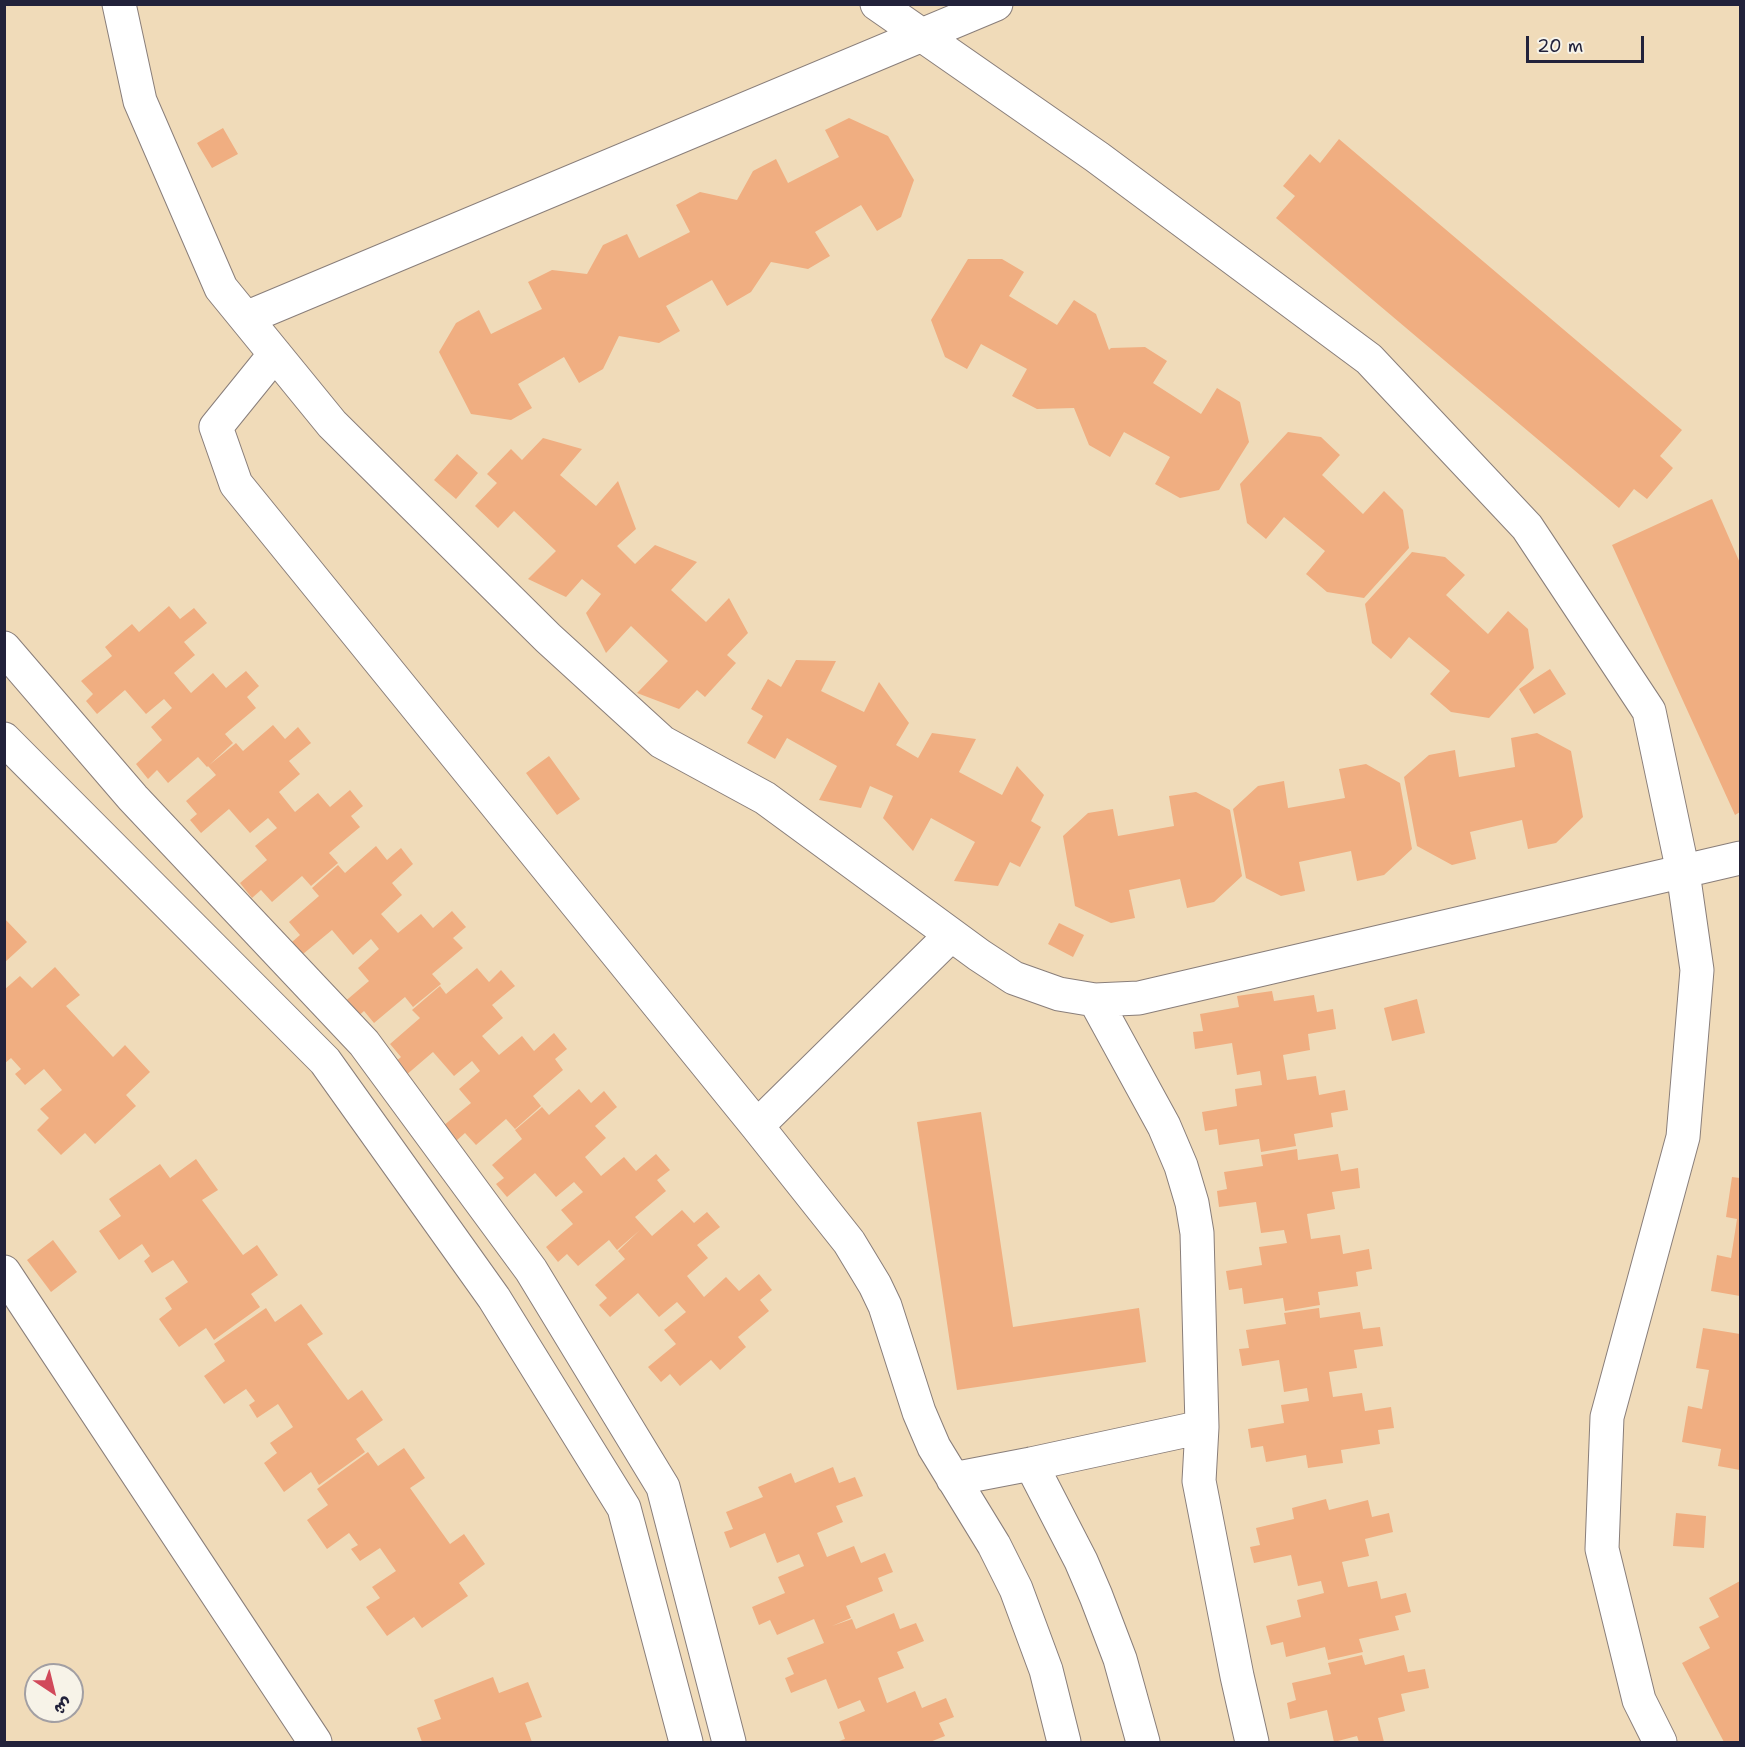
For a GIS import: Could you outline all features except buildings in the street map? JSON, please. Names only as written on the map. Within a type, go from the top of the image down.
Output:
[{"type":"street","points":[[119,4],[140,101],[221,288],[332,424],[548,638],[662,742],[765,798],[979,956],[1014,978],[1059,994],[1095,1000],[1139,998],[1740,858]]},
{"type":"street","points":[[877,4],[1096,157],[1369,358],[1527,527],[1649,711],[1683,872],[1697,970],[1683,1137],[1607,1417],[1602,1549],[1639,1700],[1660,1743]]},
{"type":"street","points":[[246,318],[996,4]]},
{"type":"street","points":[[275,354],[216,427],[236,484],[849,1242],[885,1306],[919,1412],[934,1447],[993,1545],[1016,1589],[1046,1670],[1064,1743]]},
{"type":"street","points":[[4,648],[133,798],[364,1043],[531,1270],[663,1487],[729,1743]]},
{"type":"street","points":[[4,739],[324,1061],[494,1298],[624,1508],[686,1743]]},
{"type":"street","points":[[756,1126],[951,934]]},
{"type":"street","points":[[1095,1000],[1164,1126],[1181,1166],[1192,1203],[1197,1233],[1202,1427],[1200,1481],[1252,1743]]},
{"type":"street","points":[[4,1272],[315,1743]]},
{"type":"street","points":[[953,1479],[1202,1427]]},
{"type":"street","points":[[1030,1464],[1081,1561],[1105,1616],[1120,1659],[1143,1743]]}]
